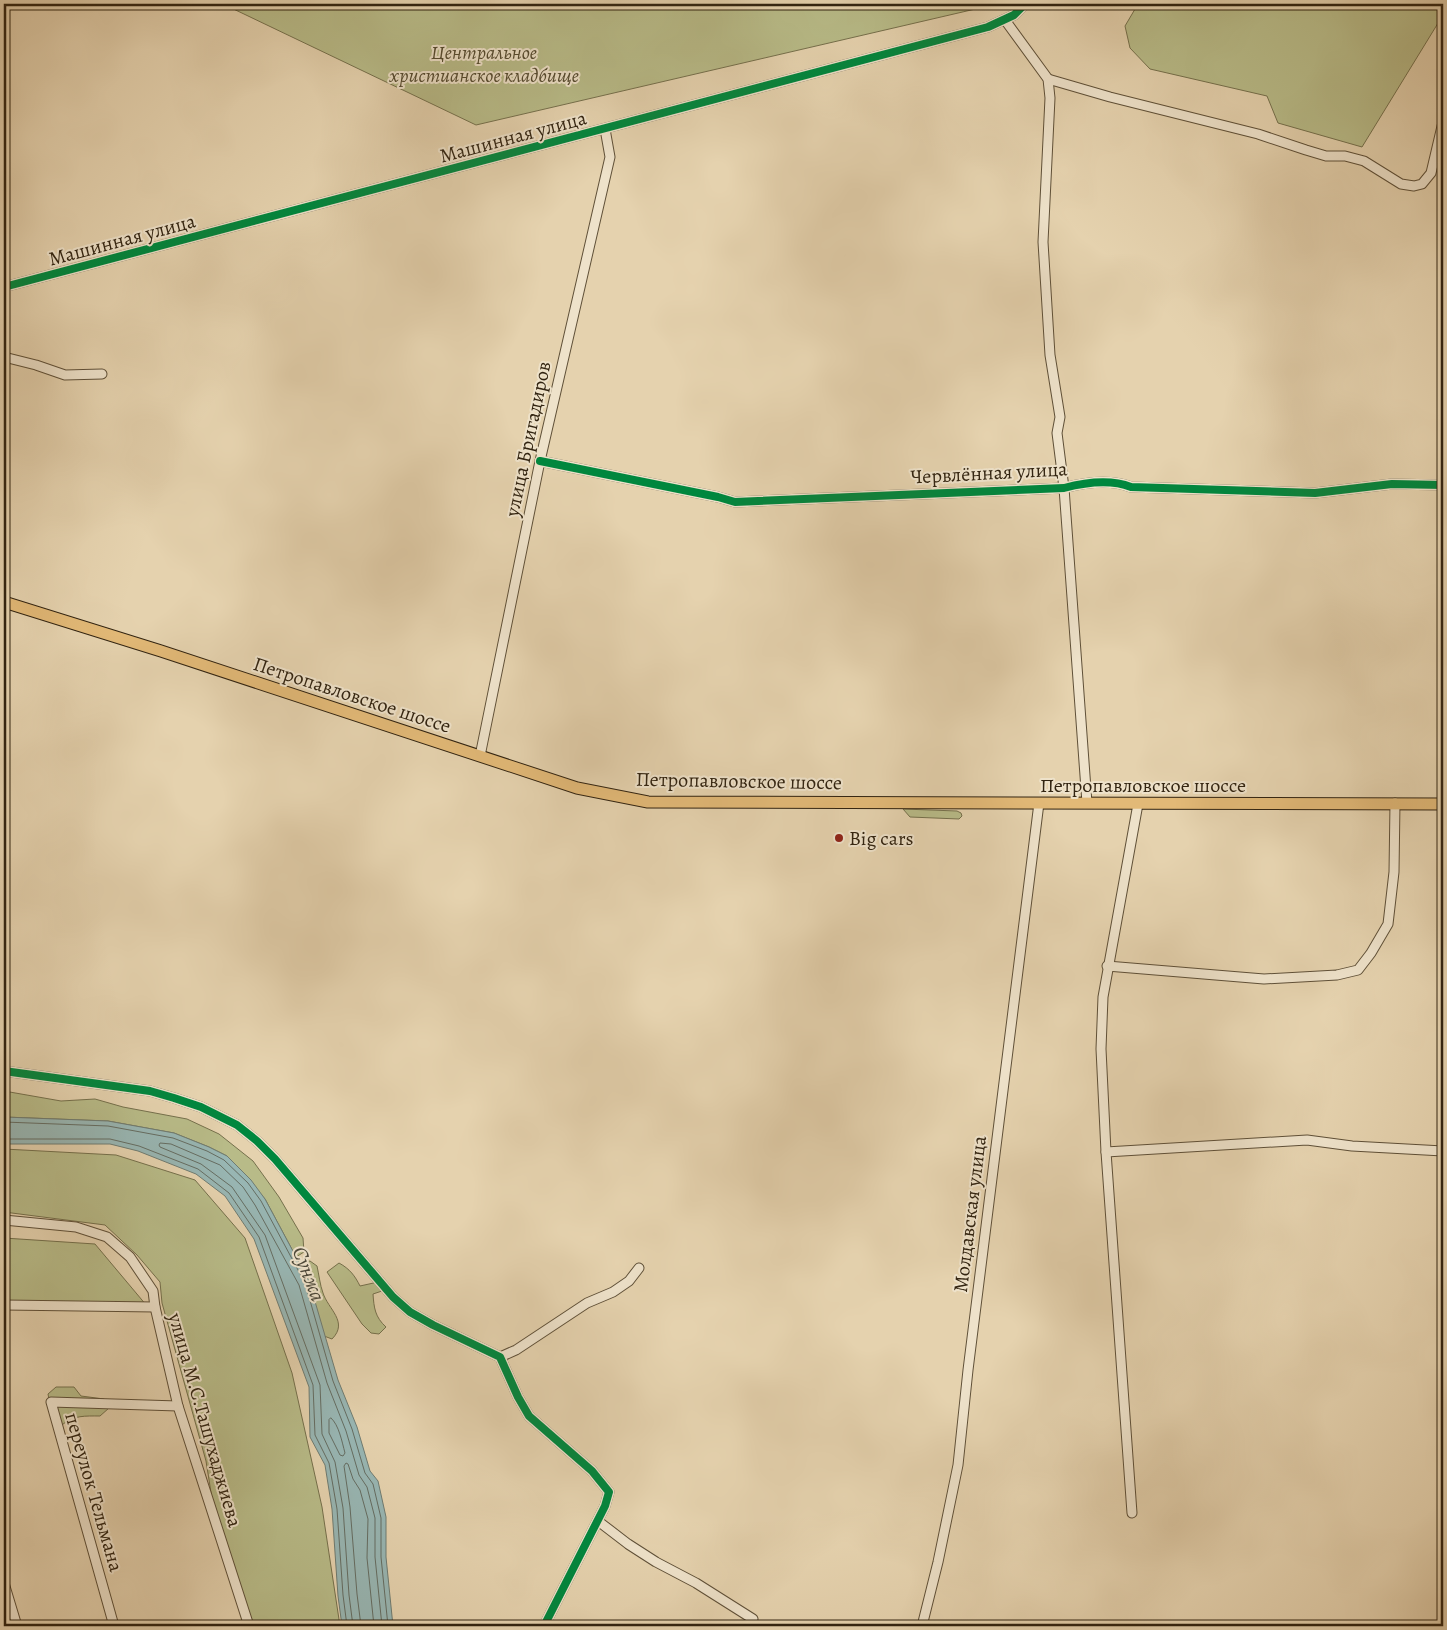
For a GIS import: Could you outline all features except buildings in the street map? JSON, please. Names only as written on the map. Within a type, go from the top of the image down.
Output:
[{"type":"main road","name":"Петропавловское шоссе","points":[[4,602],[170,654],[577,788],[648,802],[1443,804]]},
{"type":"street","name":"Машинная улица","points":[[4,287],[988,27],[1005,20],[1025,4]]},
{"type":"street","points":[[1005,20],[1048,79],[1050,98],[1043,242],[1050,355],[1060,417],[1057,433],[1064,488],[1086,803]]},
{"type":"street","points":[[1048,79],[1258,134],[1326,156],[1345,156],[1364,161],[1401,184],[1414,186],[1422,184],[1431,173],[1443,122]]},
{"type":"street","name":"улица Бригадиров","points":[[480,756],[540,461],[610,156],[605,129]]},
{"type":"street","points":[[4,357],[65,375],[102,374]]},
{"type":"street","name":"Червлённая улица","points":[[540,461],[709,495],[735,502],[1064,488],[1083,483],[1118,482],[1131,487],[1315,493],[1392,484],[1443,485]]},
{"type":"street","name":"Молдавская улица","points":[[922,1626],[938,1562],[958,1465],[968,1370],[1039,803]]},
{"type":"street","points":[[1132,1513],[1106,1152],[1101,1049],[1103,997],[1138,804]]},
{"type":"street","points":[[1108,966],[1264,978],[1337,975],[1358,970],[1371,953],[1388,924],[1394,872],[1395,804]]},
{"type":"street","points":[[4,1071],[150,1091],[201,1108],[237,1126],[257,1141],[274,1159],[393,1297],[410,1312],[500,1357],[529,1416],[592,1471],[609,1492],[598,1521],[544,1626]]},
{"type":"street","points":[[1106,1152],[1307,1140],[1352,1146],[1443,1151]]},
{"type":"street","name":"улица М.С.Ташухаджиева","points":[[4,1220],[76,1226],[107,1237],[130,1257],[153,1291],[178,1406],[249,1626]]},
{"type":"street","points":[[500,1357],[516,1350],[587,1304],[613,1292],[628,1282],[639,1268]]},
{"type":"street","points":[[4,1305],[155,1307]]},
{"type":"street","name":"переулок Тельмана","points":[[114,1626],[51,1402],[178,1406]]},
{"type":"street","points":[[598,1521],[656,1562],[696,1583],[753,1619]]},
{"type":"street","points":[[4,1582],[17,1626]]},
{"type":"green space","name":"Центральное христианское кладбище","points":[[223,4],[987,4],[984,7],[476,125]]},
{"type":"green space","points":[[1138,4],[1443,4],[1443,15],[1362,147],[1278,123],[1267,96],[1150,69],[1130,48],[1125,26]]},
{"type":"green space","points":[[903,809],[957,811],[962,816],[959,819],[910,817]]},
{"type":"green space","points":[[4,1091],[61,1101],[95,1099],[123,1107],[187,1119],[219,1134],[253,1161],[279,1197],[303,1238],[304,1252],[296,1257],[265,1199],[227,1156],[174,1133],[108,1121],[4,1117]]},
{"type":"green space","points":[[4,1149],[116,1155],[195,1180],[245,1238],[292,1373],[322,1507],[340,1626],[253,1626],[216,1524],[206,1461],[162,1303],[160,1282],[137,1255],[105,1225],[4,1212]]},
{"type":"green space","points":[[4,1238],[95,1244],[147,1306],[4,1303]]},
{"type":"green space","points":[[310,1261],[317,1266],[323,1293],[338,1321],[337,1333],[332,1339],[324,1336],[302,1273],[304,1262]]},
{"type":"green space","points":[[339,1263],[352,1273],[360,1286],[378,1282],[382,1291],[373,1294],[375,1308],[379,1320],[386,1327],[379,1334],[371,1333],[362,1324],[327,1272]]},
{"type":"green space","points":[[56,1387],[74,1387],[81,1396],[104,1399],[109,1408],[100,1416],[75,1418],[62,1425],[53,1422],[48,1394]]},
{"type":"water","points":[[4,1117],[108,1121],[174,1133],[227,1156],[251,1180],[265,1199],[309,1281],[338,1380],[357,1427],[370,1471],[378,1481],[386,1517],[386,1557],[393,1626],[342,1626],[332,1509],[325,1465],[310,1437],[309,1387],[254,1239],[225,1196],[196,1174],[138,1151],[110,1144],[4,1144]]},
{"type":"cycle path","points":[[4,287],[988,27],[1014,15],[1025,4]]},
{"type":"cycle path","points":[[540,461],[735,502],[1064,488],[1098,482],[1123,484],[1131,487],[1315,493],[1392,484],[1443,485]]},
{"type":"cycle path","points":[[4,1071],[150,1091],[201,1107],[237,1125],[275,1159],[393,1297],[410,1312],[500,1357],[529,1416],[592,1471],[609,1492],[605,1506],[544,1626]]},
{"type":"place","name":"Big cars","points":[[839,838]]},
{"type":"water label","name":"Сунжа","points":[[309,1274]]}]
